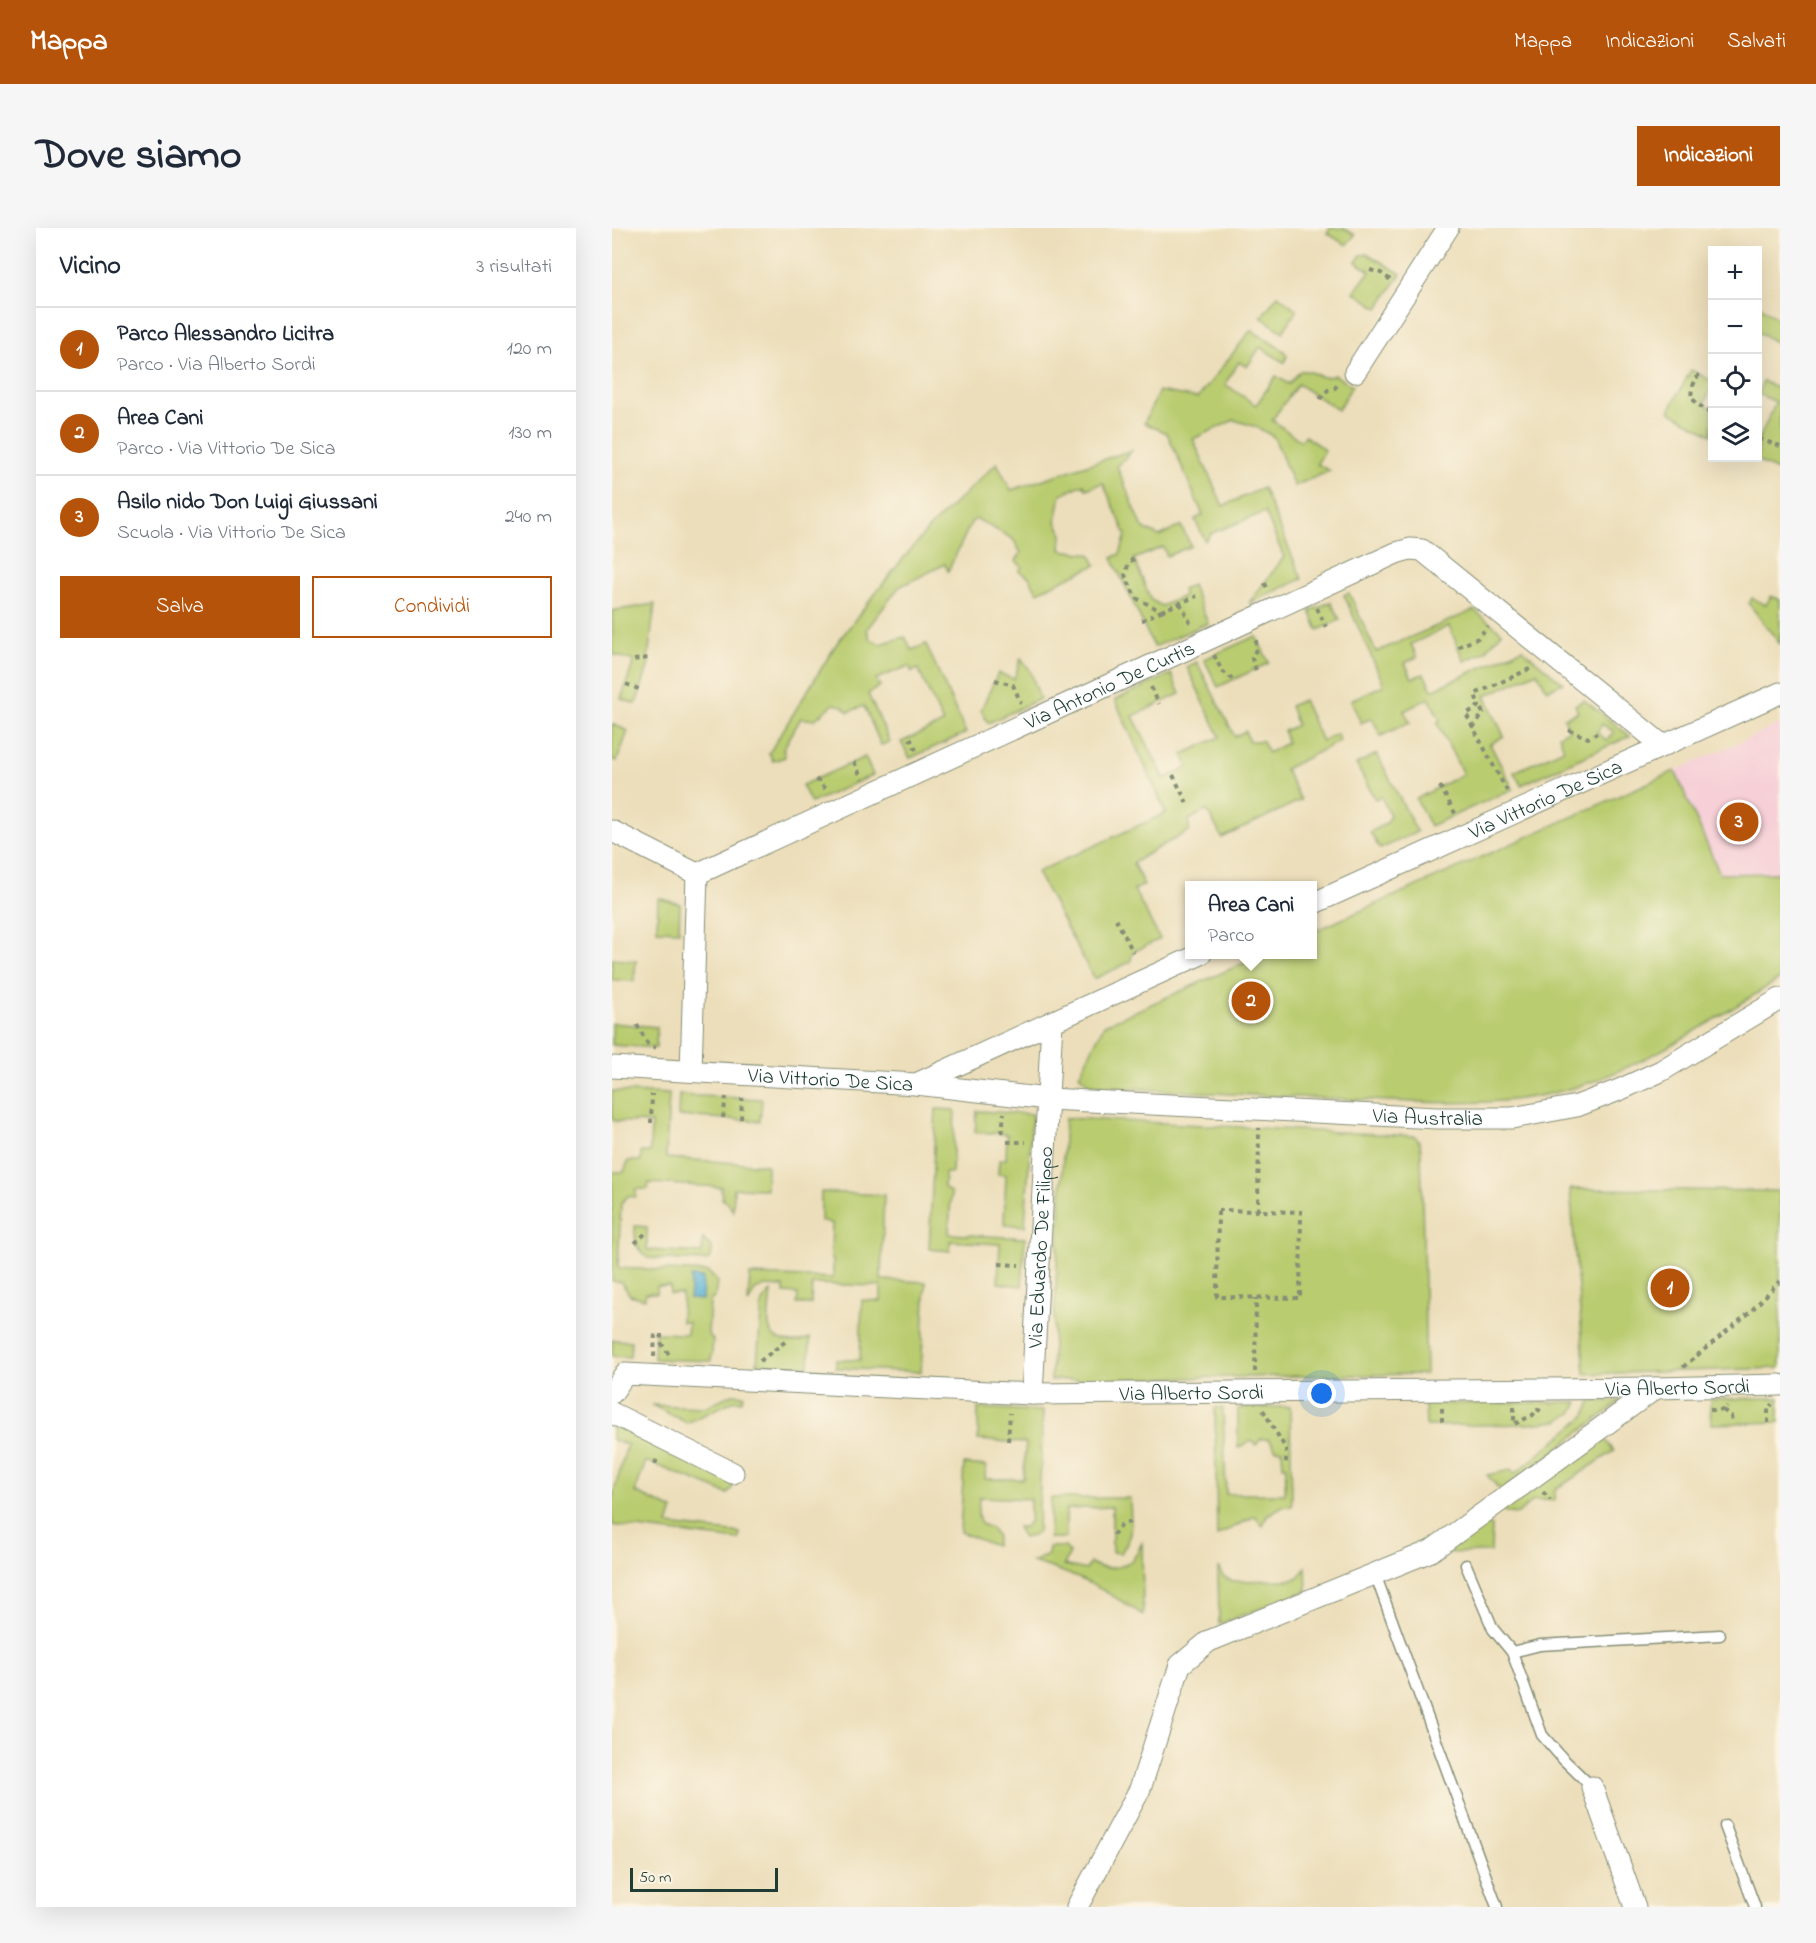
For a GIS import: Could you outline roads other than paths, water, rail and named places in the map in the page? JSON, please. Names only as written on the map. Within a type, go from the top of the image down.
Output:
[{"type":"street","points":[[1355,372],[1448,228]]},
{"type":"street","name":"Via Antonio De Curtis","points":[[697,874],[1396,553],[1410,549],[1422,550],[1662,745]]},
{"type":"street","name":"Via Vittorio De Sica","points":[[1317,902],[1780,693]]},
{"type":"street","points":[[612,831],[697,874],[691,1071]]},
{"type":"street","name":"Via Vittorio De Sica","points":[[612,1067],[916,1084],[1190,959]]},
{"type":"street","name":"Via Australia","points":[[916,1084],[1048,1099],[1437,1118],[1512,1118],[1577,1106],[1620,1090],[1661,1071],[1780,999]]},
{"type":"street","name":"Via Eduardo De Filippo","points":[[1032,1394],[1052,1022]]},
{"type":"street","name":"Via Alberto Sordi","points":[[612,1393],[625,1374],[1032,1394],[1258,1399],[1656,1388],[1779,1394]]},
{"type":"street","points":[[1077,1907],[1140,1789],[1180,1665],[1209,1641],[1431,1551],[1656,1388]]},
{"type":"street","points":[[612,1413],[733,1473]]},
{"type":"street","points":[[1592,1787],[1635,1907]]},
{"type":"lane","points":[[1466,1565],[1493,1629],[1512,1652],[1542,1735],[1592,1787]]},
{"type":"lane","points":[[1375,1574],[1497,1907]]},
{"type":"lane","points":[[1512,1652],[1540,1645],[1720,1635]]},
{"type":"lane","points":[[1725,1826],[1755,1907]]},
{"type":"water","points":[[691,1277],[703,1278],[702,1300],[689,1299]]},
{"type":"place","name":"Asilo nido Don Luigi Giussani","points":[[1739,822]]},
{"type":"place","name":"Area Cani","points":[[1251,1001]]},
{"type":"place","name":"Parco Alessandro Licitra","points":[[1670,1288]]}]
